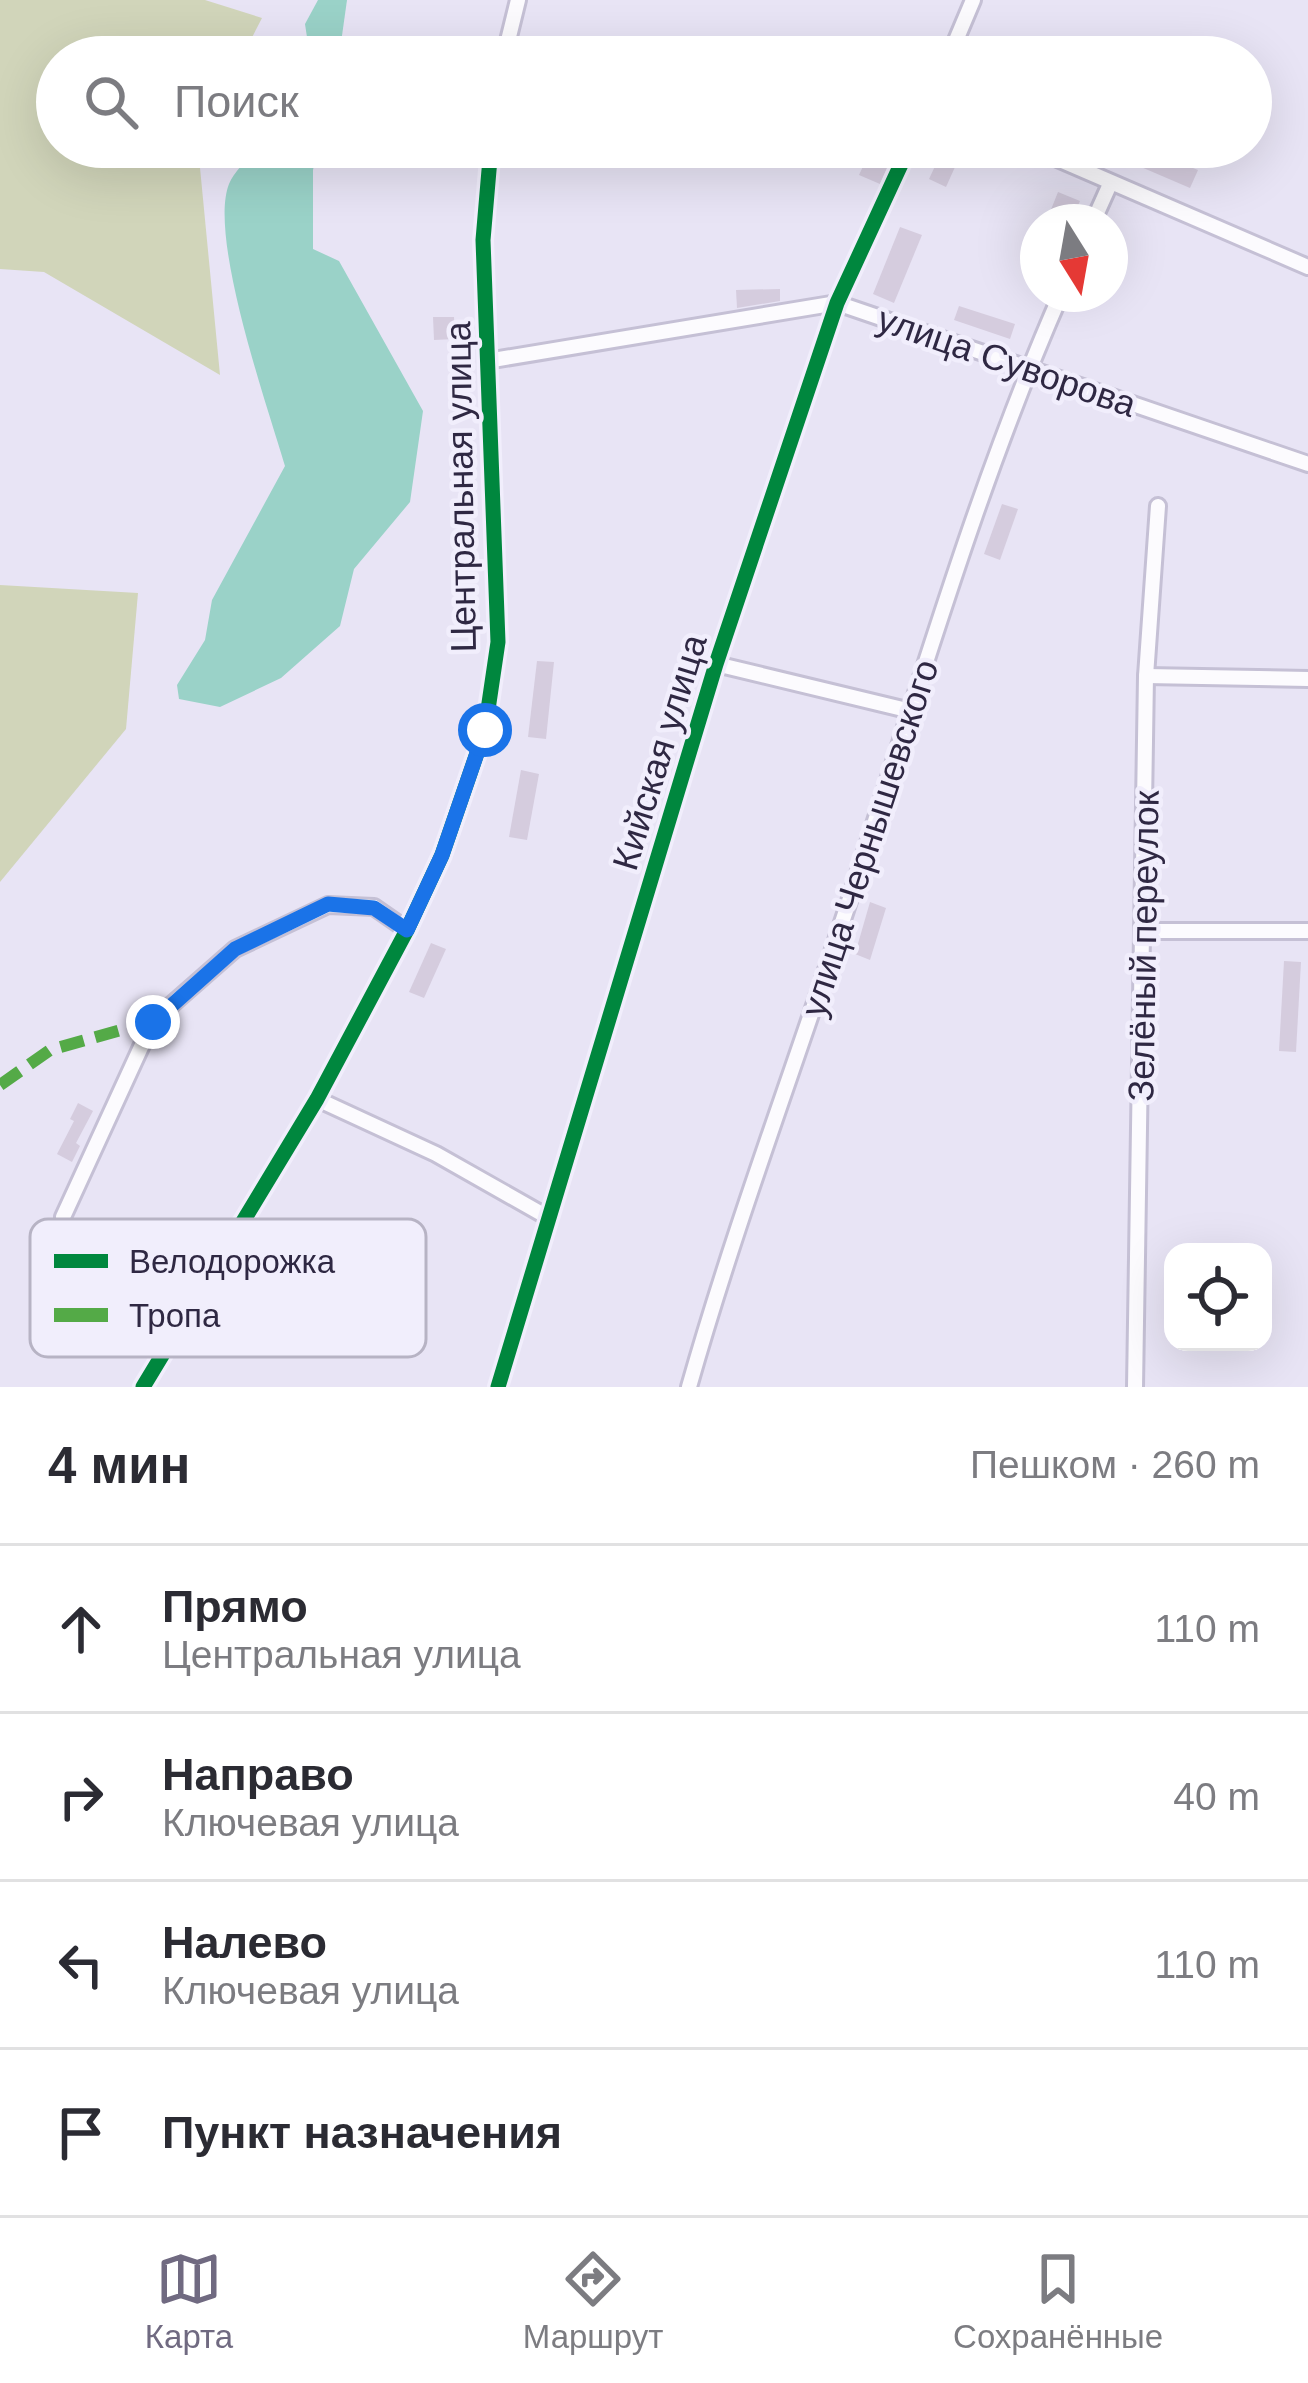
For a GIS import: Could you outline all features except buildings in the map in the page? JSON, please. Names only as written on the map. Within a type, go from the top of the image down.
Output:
[{"type":"street","points":[[509,36],[518,0]]},
{"type":"street","points":[[958,36],[973,0]]},
{"type":"street","name":"Центральная улица","points":[[244,1219],[317,1099],[407,930],[442,855],[485,730],[498,642],[483,240],[489,168]]},
{"type":"street","name":"Кийская улица","points":[[498,1387],[716,664],[837,304],[899,168]]},
{"type":"street","points":[[1075,168],[1308,267]]},
{"type":"street","points":[[1101,204],[1110,184]]},
{"type":"street","name":"улица Суворова","points":[[487,361],[837,304],[1308,464]]},
{"type":"street","name":"улица Чернышевского","points":[[689,1387],[721,1276],[911,711],[1029,368],[1053,312]]},
{"type":"street","name":"Зелёный переулок","points":[[1135,1387],[1146,676],[1158,506]]},
{"type":"street","points":[[716,664],[911,711]]},
{"type":"street","points":[[1146,676],[1308,679]]},
{"type":"street","points":[[63,1216],[153,1022],[235,949],[328,904],[374,908],[407,930]]},
{"type":"street","points":[[1145,932],[1308,931]]},
{"type":"street","points":[[317,1099],[436,1154],[548,1218]]},
{"type":"street","name":"Центральная улица","points":[[142,1387],[160,1357]]},
{"type":"shaded area","points":[[0,0],[205,0],[262,18],[253,36],[36,36],[36,168],[200,168],[220,375],[44,272],[0,269]]},
{"type":"shaded area","points":[[318,0],[347,0],[342,36],[307,36],[305,24]]},
{"type":"shaded area","points":[[313,168],[313,249],[339,261],[423,411],[410,502],[354,569],[340,626],[281,678],[220,707],[179,699],[177,685],[205,640],[212,600],[285,466],[243,323],[226,242],[229,184],[238,169]]},
{"type":"shaded area","points":[[0,585],[138,593],[126,729],[0,882]]},
{"type":"marked path","points":[[0,1085],[50,1050],[153,1021]]},
{"type":"cycle path","points":[[244,1219],[317,1099],[407,930],[442,855],[485,730],[498,642],[483,240],[489,168]]},
{"type":"cycle path","points":[[498,1387],[716,664],[837,303],[899,168]]},
{"type":"cycle path","points":[[143,1387],[161,1357]]},
{"type":"route","points":[[153,1022],[235,949],[328,904],[374,908],[407,930],[442,855],[485,730]]}]
